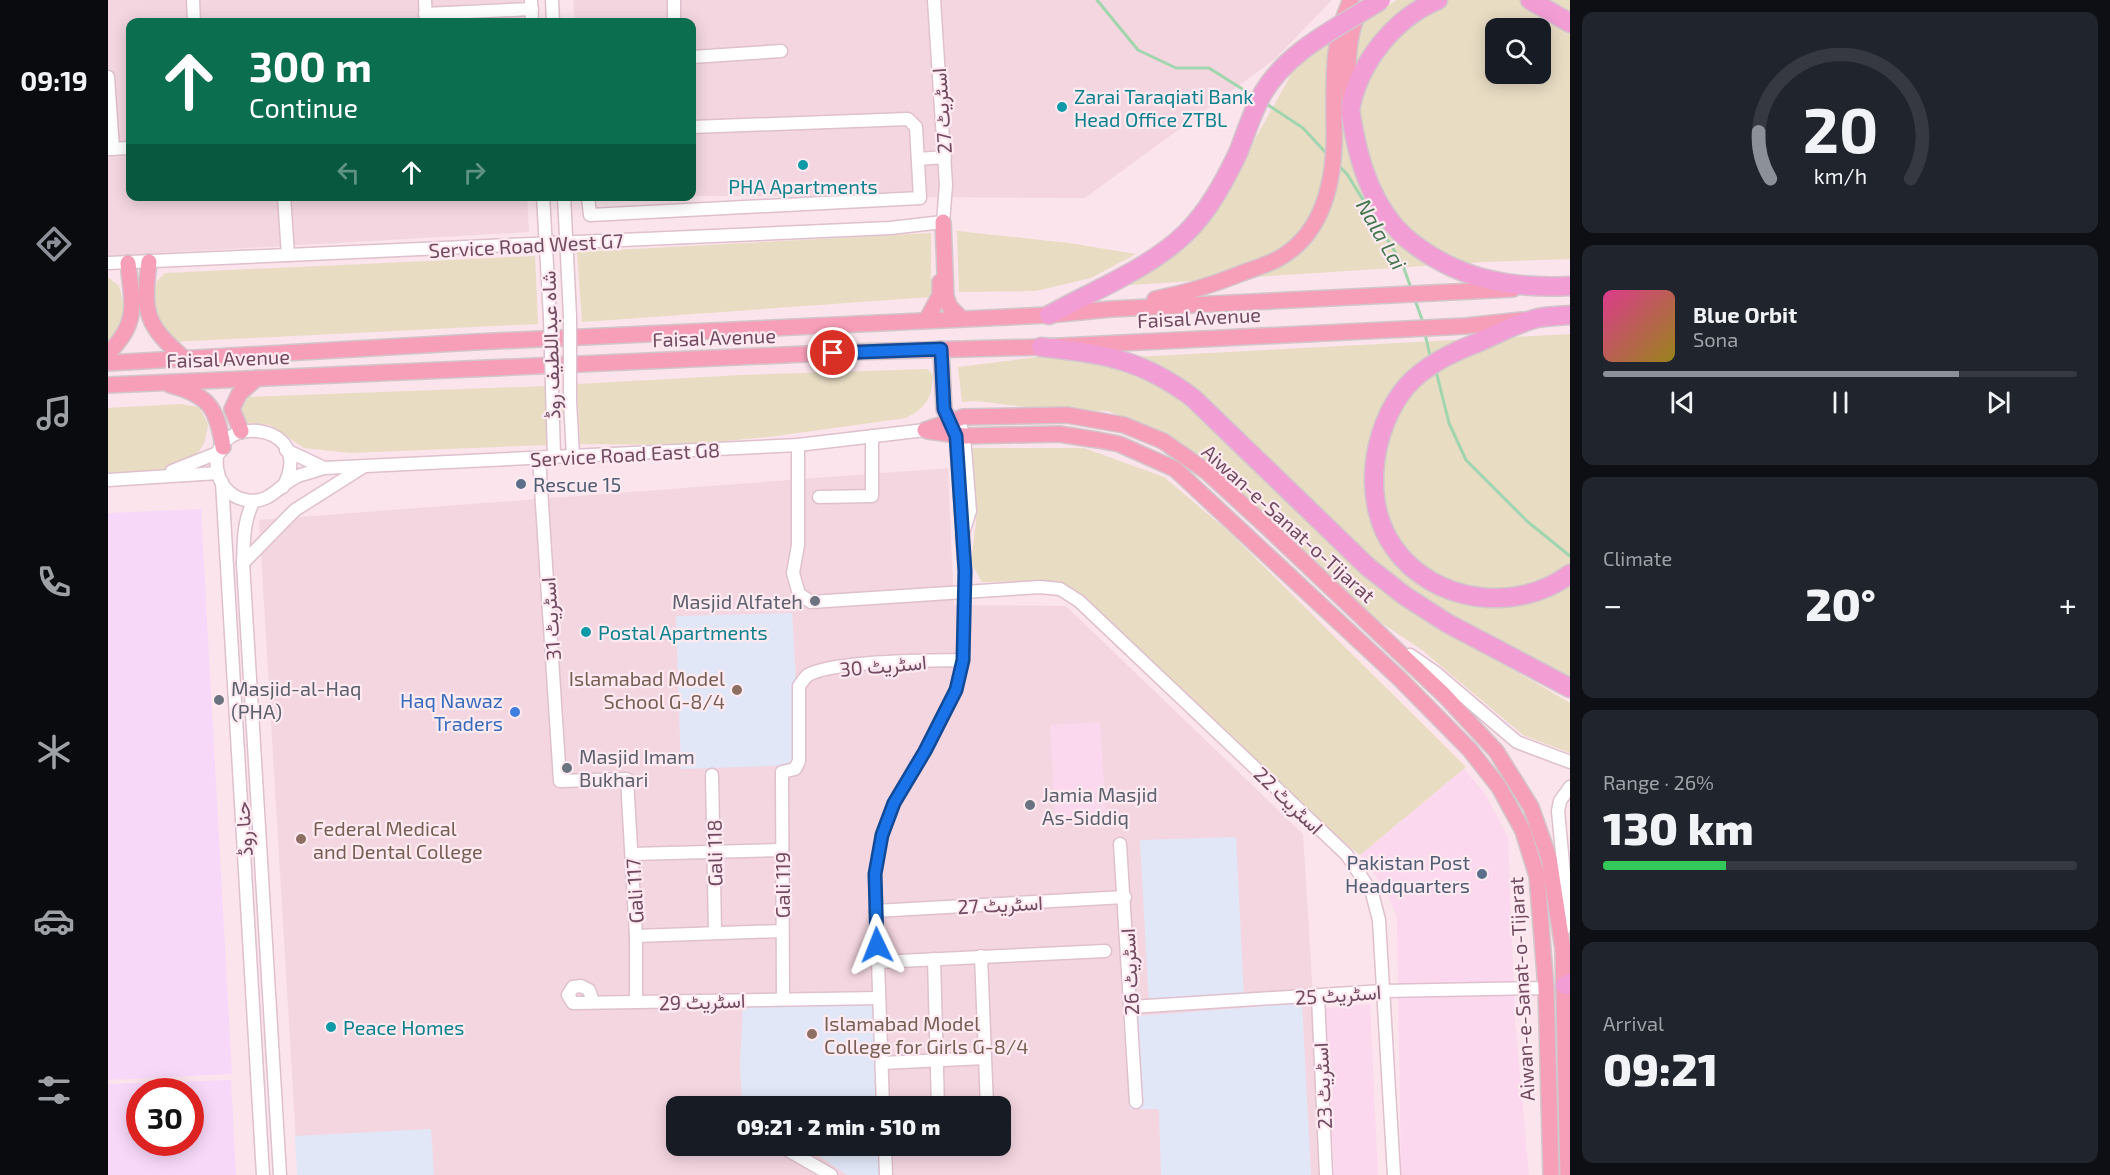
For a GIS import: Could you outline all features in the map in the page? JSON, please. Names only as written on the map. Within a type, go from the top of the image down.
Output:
[{"type":"highway","points":[[1049,315],[1133,272],[1184,235],[1208,206],[1238,153],[1263,94],[1277,73],[1293,57],[1381,0]]},
{"type":"highway","points":[[1438,0],[1407,16],[1383,42],[1363,75],[1342,102],[1366,181],[1386,214],[1414,245],[1459,272],[1492,282],[1536,288],[1570,286]]},
{"type":"highway","points":[[1530,0],[1570,24]]},
{"type":"highway","points":[[1570,315],[1537,318],[1446,355],[1407,386],[1388,419],[1376,451],[1374,480],[1378,510],[1389,539],[1408,563],[1442,586],[1484,598],[1515,598],[1545,588],[1570,574]]},
{"type":"highway","points":[[1041,347],[1100,353],[1140,366],[1170,381],[1193,398],[1368,567],[1405,596],[1448,623],[1570,688]]},
{"type":"main road","points":[[1342,102],[1337,36],[1351,0]]},
{"type":"main road","points":[[1111,309],[1201,290],[1277,259],[1298,244],[1317,218],[1333,176],[1349,43],[1353,24],[1365,0]]},
{"type":"main road","points":[[943,222],[946,297],[950,307],[960,317]]},
{"type":"main road","points":[[927,319],[940,295],[940,233],[943,222]]},
{"type":"main road","points":[[108,353],[122,340],[132,320],[128,262]]},
{"type":"main road","points":[[149,262],[148,315],[153,328],[185,359]]},
{"type":"main road","name":"Faisal Avenue","points":[[108,363],[1536,288]]},
{"type":"main road","name":"Faisal Avenue","points":[[108,385],[941,349],[1041,347],[1466,326],[1537,318]]},
{"type":"main road","points":[[941,349],[944,409],[957,428]]},
{"type":"main road","points":[[241,431],[233,418],[234,402],[257,378]]},
{"type":"main road","points":[[160,382],[189,391],[211,406],[217,415],[221,449]]},
{"type":"main road","points":[[1018,416],[1019,433]]},
{"type":"main road","name":"Aiwan-e-Sanat-o-Tijarat","points":[[925,430],[957,428],[1018,416],[1089,417],[1139,429],[1163,441],[1206,471],[1444,695],[1484,738],[1517,782],[1541,832],[1549,858],[1567,984],[1568,1175]]},
{"type":"main road","name":"Aiwan-e-Sanat-o-Tijarat","points":[[957,428],[1059,434],[1119,444],[1175,469],[1195,485],[1400,679],[1470,750],[1498,787],[1523,831],[1530,849],[1539,893],[1546,988],[1551,1175]]},
{"type":"main road","points":[[1470,750],[1484,738]]},
{"type":"street","points":[[193,0],[194,18]]},
{"type":"street","points":[[425,0],[426,18],[531,5]]},
{"type":"street","points":[[552,0],[553,18]]},
{"type":"street","points":[[674,0],[674,18]]},
{"type":"street","name":"اسٹریٹ 27","points":[[934,0],[945,157],[946,185],[943,222]]},
{"type":"street","points":[[696,57],[781,51]]},
{"type":"street","points":[[108,77],[111,149],[126,148]]},
{"type":"street","points":[[589,201],[590,215],[920,198],[916,127],[908,119],[696,127]]},
{"type":"street","points":[[918,159],[945,157]]},
{"type":"street","points":[[284,201],[288,255]]},
{"type":"street","name":"شاہ عبداللطیف روڈ","points":[[543,201],[550,317],[554,457]]},
{"type":"street","name":"شاہ عبداللطیف روڈ","points":[[564,201],[568,242],[573,456]]},
{"type":"street","name":"Service Road West G7","points":[[108,263],[890,228],[943,222]]},
{"type":"street","points":[[883,1096],[875,874],[882,835],[894,803],[925,751],[956,690],[963,660],[962,536],[970,511],[957,428]]},
{"type":"street","points":[[145,477],[184,468],[221,449],[241,431],[254,429],[267,432],[279,439],[286,450],[289,471],[283,487]]},
{"type":"street","name":"Service Road East G8","points":[[324,468],[798,445],[925,430]]},
{"type":"street","points":[[819,497],[872,496],[872,436]]},
{"type":"street","name":"اسٹریٹ 22","points":[[798,445],[798,545],[793,573],[799,594],[812,602],[1040,587],[1060,589],[1079,601],[1347,855],[1372,893],[1379,920],[1394,1175]]},
{"type":"street","points":[[221,449],[220,478],[235,496],[254,501],[270,497],[297,477],[324,468]]},
{"type":"street","points":[[286,450],[324,468]]},
{"type":"street","name":"اسٹریٹ 31","points":[[538,458],[560,781],[627,779]]},
{"type":"street","points":[[243,563],[295,510],[364,466]]},
{"type":"street","points":[[108,480],[145,477],[220,478]]},
{"type":"street","name":"حنا روڈ","points":[[220,478],[263,1175]]},
{"type":"street","name":"حنا روڈ","points":[[254,501],[244,527],[243,563],[280,1175]]},
{"type":"street","points":[[1379,634],[1436,673],[1517,742],[1570,762]]},
{"type":"street","name":"اسٹریٹ 30","points":[[782,772],[795,770],[799,761],[797,694],[804,678],[818,672],[860,664],[963,660]]},
{"type":"street","name":"Gali 119","points":[[782,772],[783,999]]},
{"type":"street","name":"Gali 118","points":[[712,775],[715,932]]},
{"type":"street","name":"Gali 117","points":[[627,779],[636,936],[636,1002]]},
{"type":"street","points":[[1563,949],[1566,895],[1558,811],[1564,793],[1570,787]]},
{"type":"street","name":"اسٹریٹ 26","points":[[1120,844],[1136,1102]]},
{"type":"street","points":[[632,854],[782,850]]},
{"type":"street","points":[[246,873],[262,873]]},
{"type":"street","name":"اسٹریٹ 27","points":[[875,911],[1125,897]]},
{"type":"street","points":[[636,936],[782,931]]},
{"type":"street","points":[[878,962],[1105,951]]},
{"type":"street","points":[[981,956],[986,1096]]},
{"type":"street","points":[[934,959],[938,1096]]},
{"type":"street","name":"اسٹریٹ 29","points":[[593,1002],[589,990],[581,986],[573,987],[568,995],[573,1003],[879,998]]},
{"type":"street","name":"اسٹریٹ 25","points":[[1131,1007],[1383,991],[1546,988]]},
{"type":"street","name":"اسٹریٹ 23","points":[[1318,996],[1326,1175]]},
{"type":"street","points":[[882,1063],[984,1058]]},
{"type":"street","points":[[798,1156],[831,1175]]},
{"type":"street","points":[[885,1156],[886,1175]]},
{"type":"shaded area","points":[[108,0],[522,0],[523,18],[126,18],[126,141],[108,143]]},
{"type":"shaded area","points":[[573,0],[1332,0],[1275,59],[1085,198],[696,196],[696,18],[575,18]]},
{"type":"shaded area","points":[[1397,0],[1570,0],[1570,259],[1485,262],[1115,286],[1215,210],[1300,59]]},
{"type":"shaded area","points":[[126,156],[126,201],[527,201],[529,232],[108,256],[108,157]]},
{"type":"shaded area","points":[[957,231],[1069,243],[1136,254],[1091,278],[1036,291],[959,292]]},
{"type":"shaded area","points":[[931,233],[931,297],[582,322],[577,252]]},
{"type":"shaded area","points":[[535,256],[538,324],[171,342],[151,305],[157,281],[165,273]]},
{"type":"shaded area","points":[[108,277],[119,286],[124,317],[108,343]]},
{"type":"shaded area","points":[[1570,334],[1570,683],[1534,659],[1457,620],[1384,573],[1134,357]]},
{"type":"shaded area","points":[[1045,356],[1103,364],[1164,388],[1211,426],[1420,615],[1570,703],[1570,753],[1523,735],[1422,650],[1377,620],[1161,435],[1109,411],[1052,410],[976,401],[962,402],[958,367]]},
{"type":"shaded area","points":[[927,369],[933,375],[927,401],[919,410],[906,418],[776,436],[685,445],[580,444],[577,384],[742,375]]},
{"type":"shaded area","points":[[547,386],[570,401],[547,445],[350,453],[304,448],[270,425],[247,423],[238,413],[248,397]]},
{"type":"shaded area","points":[[180,404],[199,407],[208,424],[202,447],[184,462],[172,467],[108,477],[108,408]]},
{"type":"shaded area","points":[[971,448],[1084,448],[1164,477],[1228,531],[1466,767],[1360,855],[1316,820],[1114,634],[1086,597],[1053,581],[982,582],[971,563],[976,522]]},
{"type":"shaded area","points":[[948,468],[954,605],[1066,606],[1303,834],[1324,1175],[298,1175],[259,520]]},
{"type":"shaded area","points":[[201,509],[232,1074],[108,1080],[108,513]]},
{"type":"shaded area","name":"Islamabad Model School G-8/4","points":[[792,613],[801,765],[681,769],[676,616]]},
{"type":"shaded area","points":[[1100,722],[1106,816],[1055,818],[1050,725]]},
{"type":"shaded area","points":[[1464,769],[1485,794],[1508,837],[1515,1019],[1529,1175],[1401,1175],[1397,918],[1387,892],[1360,855]]},
{"type":"shaded area","points":[[1236,837],[1244,998],[1149,1005],[1140,840]]},
{"type":"shaded area","name":"Islamabad Model College for Girls G-8/4","points":[[880,996],[884,1096],[742,1096],[740,1064],[743,1005]]},
{"type":"shaded area","points":[[1302,1003],[1311,1175],[1161,1175],[1159,1109],[1130,1109],[1126,1017]]},
{"type":"shaded area","points":[[1370,1004],[1378,1175],[1334,1175],[1325,1008]]},
{"type":"shaded area","points":[[231,1080],[236,1175],[108,1175],[108,1084],[126,1083],[126,1156],[204,1156],[204,1081]]},
{"type":"shaded area","points":[[431,1129],[434,1175],[297,1175],[295,1136]]},
{"type":"shaded area","points":[[819,1156],[883,1156],[882,1175],[847,1175]]},
{"type":"waterway","name":"Nala Lai","points":[[1097,0],[1138,50],[1176,68],[1209,68],[1255,97]]},
{"type":"waterway","name":"Nala Lai","points":[[1265,103],[1303,128],[1327,154]]},
{"type":"waterway","name":"Nala Lai","points":[[1338,165],[1347,174],[1402,263],[1411,288]]},
{"type":"waterway","name":"Nala Lai","points":[[1415,300],[1424,325]]},
{"type":"waterway","name":"Nala Lai","points":[[1425,334],[1431,360]]},
{"type":"waterway","name":"Nala Lai","points":[[1436,371],[1449,423],[1466,460],[1528,522],[1570,556]]},
{"type":"place","name":"Zarai Taraqiati Bank Head Office ZTBL","points":[[1062,107]]},
{"type":"place","name":"PHA Apartments","points":[[803,165]]},
{"type":"place","name":"Rescue 15","points":[[521,484]]},
{"type":"place","name":"Masjid Alfateh","points":[[815,601]]},
{"type":"place","name":"Postal Apartments","points":[[586,632]]},
{"type":"place","name":"Islamabad Model School G-8/4","points":[[737,690]]},
{"type":"place","name":"Masjid-al-Haq (PHA)","points":[[219,700]]},
{"type":"place","name":"Haq Nawaz Traders","points":[[515,712]]},
{"type":"place","name":"Masjid Imam Bukhari","points":[[567,768]]},
{"type":"place","name":"Jamia Masjid As-Siddiq","points":[[1030,805]]},
{"type":"place","name":"Federal Medical and Dental College","points":[[301,839]]},
{"type":"place","name":"Pakistan Post Headquarters","points":[[1482,874]]},
{"type":"place","name":"Peace Homes","points":[[331,1027]]},
{"type":"place","name":"Islamabad Model College for Girls G-8/4","points":[[812,1034]]},
{"type":"route","points":[[833,353],[941,349],[944,409],[956,436],[965,571],[963,660],[956,690],[925,751],[894,803],[882,835],[875,874],[877,945]]}]
